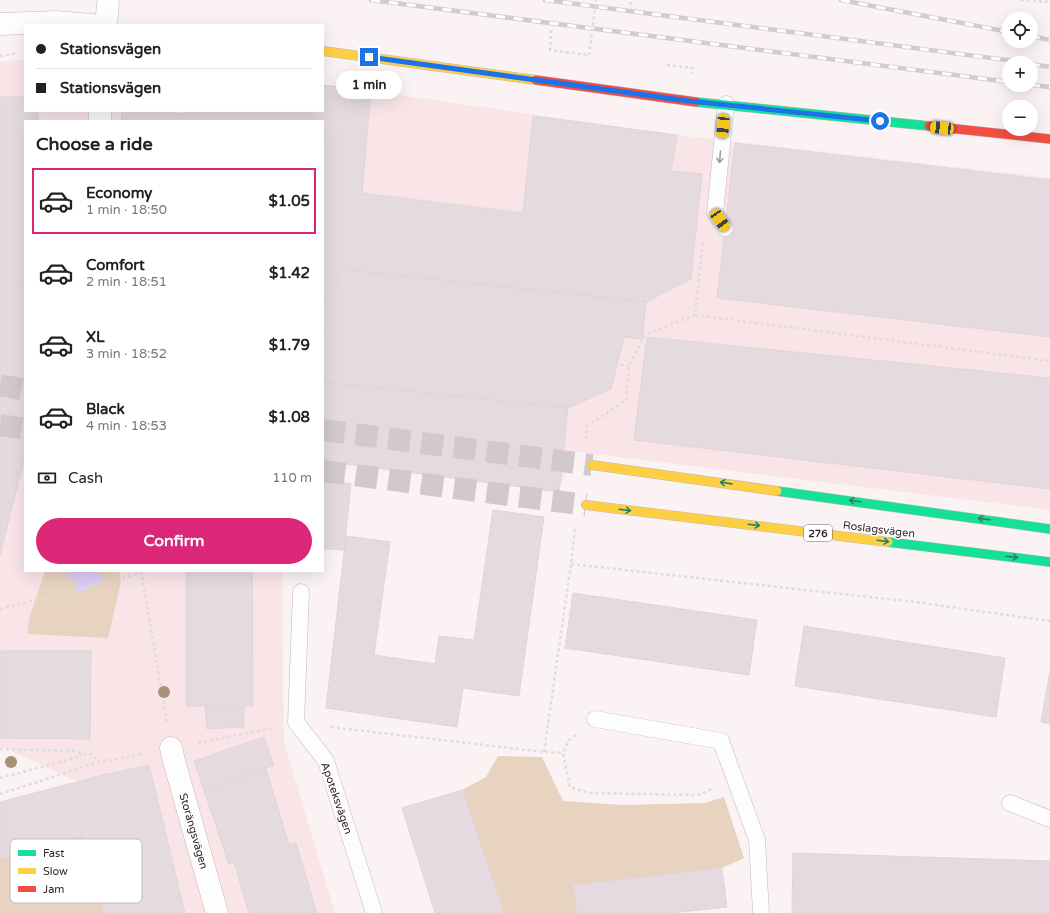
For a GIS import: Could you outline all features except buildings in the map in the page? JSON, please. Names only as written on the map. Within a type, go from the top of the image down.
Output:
[{"type":"main road","points":[[324,51],[689,101],[1050,139]]},
{"type":"main road","points":[[592,465],[1050,528]]},
{"type":"main road","name":"Roslagsvägen","points":[[586,505],[1050,562]]},
{"type":"street","points":[[0,24],[56,22],[80,24]]},
{"type":"street","name":"Storängsvägen","points":[[171,748],[217,913]]},
{"type":"lane","points":[[725,228],[715,214],[726,104]]},
{"type":"lane","points":[[296,722],[301,592]]},
{"type":"lane","points":[[595,719],[721,741],[757,840],[761,913]]},
{"type":"lane","name":"Apoteksvägen","points":[[296,722],[326,761],[374,913]]},
{"type":"lane","points":[[1010,803],[1050,820]]},
{"type":"path","points":[[551,30],[550,50],[589,55],[596,0]]},
{"type":"path","points":[[630,5],[631,0]]},
{"type":"path","points":[[1021,0],[1050,2]]},
{"type":"path","points":[[0,56],[19,53]]},
{"type":"path","points":[[667,65],[693,68],[692,75]]},
{"type":"path","points":[[695,315],[704,235]]},
{"type":"path","points":[[0,281],[24,284]]},
{"type":"path","points":[[585,441],[587,426],[626,400],[629,366],[645,335],[695,315],[1050,361]]},
{"type":"path","points":[[324,330],[629,366]]},
{"type":"path","points":[[544,752],[576,526]]},
{"type":"path","points":[[571,564],[915,602],[1050,620]]},
{"type":"path","points":[[0,609],[142,572],[171,748]]},
{"type":"path","points":[[595,719],[569,740],[563,753],[570,787],[588,793],[698,795],[735,780]]},
{"type":"path","points":[[0,794],[99,762],[260,731],[296,722],[563,753]]},
{"type":"path","points":[[0,749],[76,751],[82,754],[91,754],[99,762]]},
{"type":"path","points":[[0,778],[79,757],[82,754]]},
{"type":"shaded area","points":[[24,59],[24,112],[324,112],[324,85],[677,135],[1050,178],[1050,510],[571,451],[559,492],[347,464],[337,548],[324,552],[324,120],[24,120],[24,572],[282,572],[284,742],[335,913],[140,913],[138,903],[142,903],[142,839],[123,839],[114,798],[0,746],[0,62]]},
{"type":"shaded area","points":[[45,572],[119,572],[121,582],[108,638],[27,634],[29,619]]},
{"type":"shaded area","points":[[67,572],[97,572],[103,578],[99,585],[91,586],[83,592],[75,589],[77,582],[66,577]]},
{"type":"shaded area","points":[[498,756],[542,757],[563,801],[622,805],[705,803],[724,797],[744,858],[722,868],[574,885],[577,913],[504,913],[462,790],[486,777]]},
{"type":"shaded area","points":[[83,836],[84,839],[72,839]]},
{"type":"shaded area","points":[[10,856],[10,903],[101,903],[104,913],[0,913],[0,859]]},
{"type":"tunnel","points":[[0,385],[24,390]]},
{"type":"tunnel","points":[[0,425],[24,429]]},
{"type":"tunnel","points":[[324,430],[592,465]]},
{"type":"tunnel","points":[[324,471],[586,505]]},
{"type":"railway","points":[[371,0],[1002,81]]},
{"type":"railway","points":[[545,0],[1002,59]]},
{"type":"railway","points":[[841,0],[1002,31]]},
{"type":"railway","points":[[1038,37],[1050,40]]},
{"type":"railway","points":[[1038,65],[1050,67]]},
{"type":"railway","points":[[1038,86],[1050,87]]},
{"type":"traffic: fast","points":[[696,102],[929,126]]},
{"type":"traffic: fast","points":[[777,491],[1050,529]]},
{"type":"traffic: fast","points":[[888,542],[1050,562]]},
{"type":"traffic: slow","points":[[324,51],[536,80]]},
{"type":"traffic: slow","points":[[592,465],[777,491]]},
{"type":"traffic: slow","points":[[586,505],[888,542]]},
{"type":"traffic: jam","points":[[536,80],[696,102]]},
{"type":"traffic: jam","points":[[929,126],[1050,139]]},
{"type":"route","points":[[369,57],[689,101],[880,121]]}]
